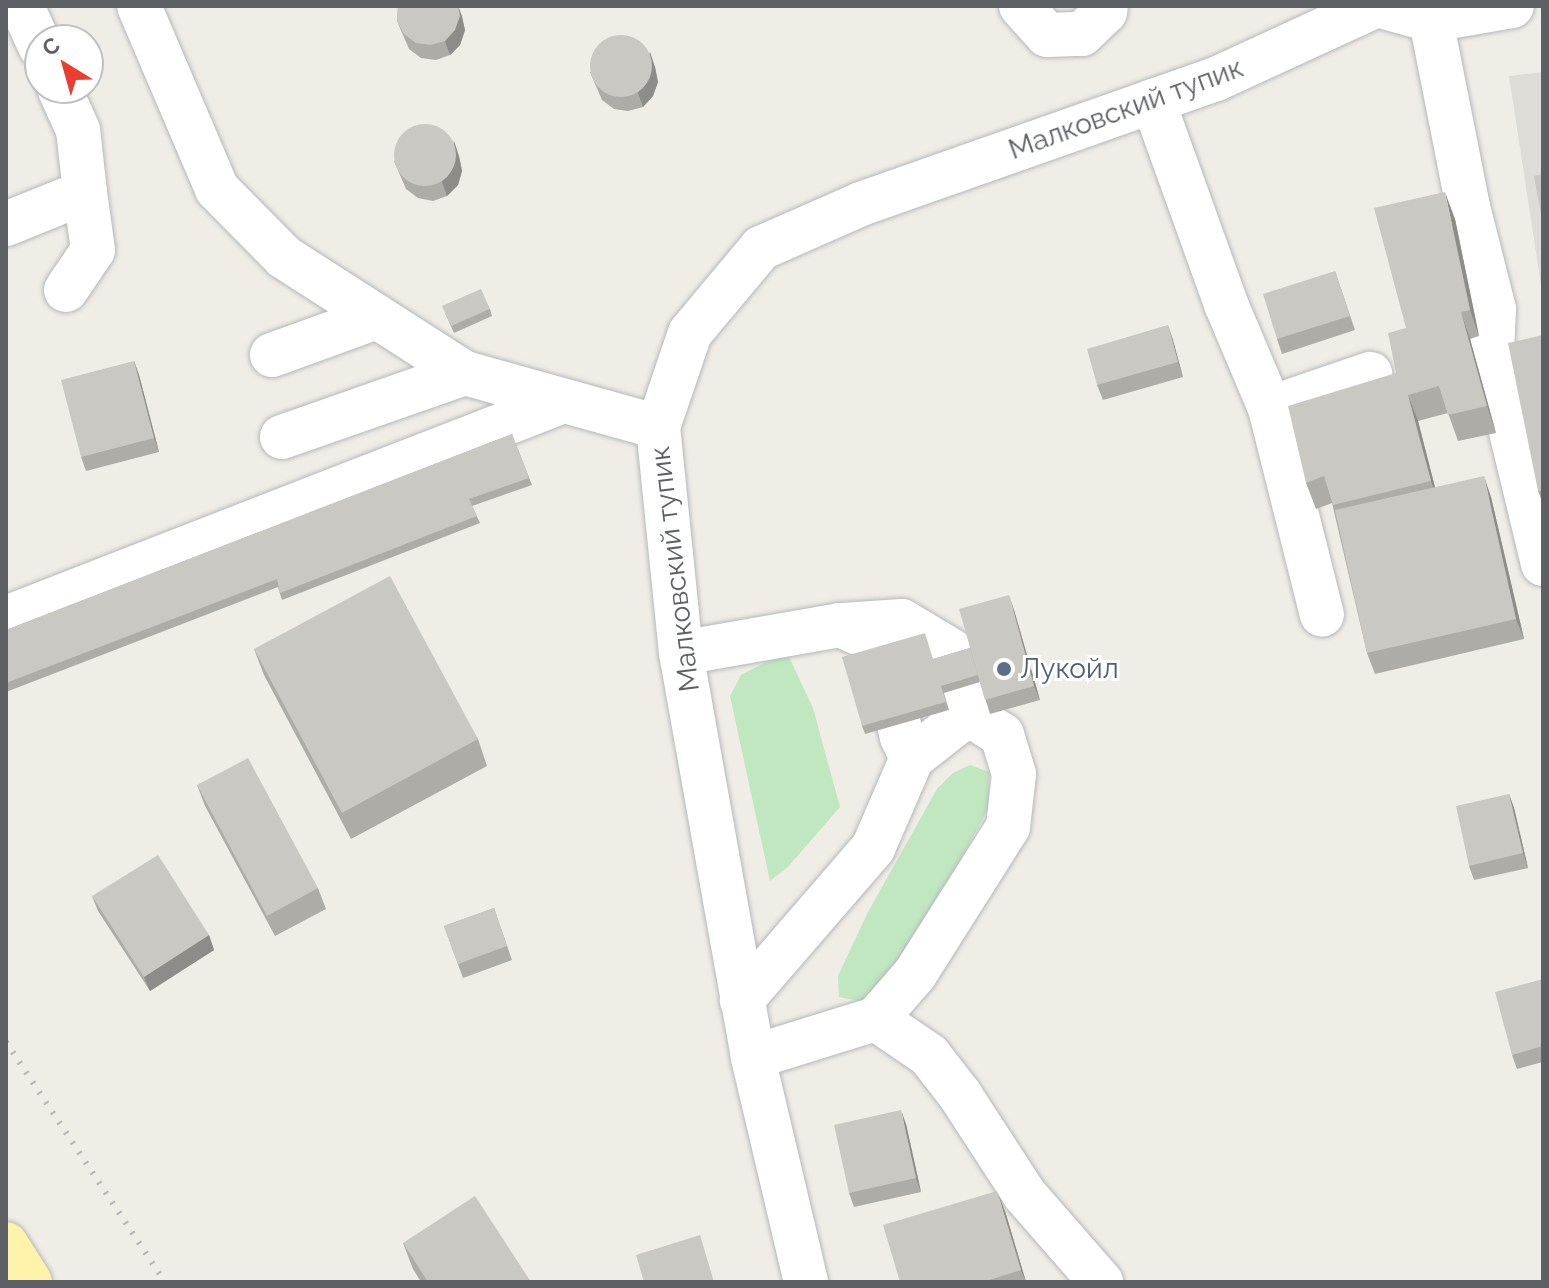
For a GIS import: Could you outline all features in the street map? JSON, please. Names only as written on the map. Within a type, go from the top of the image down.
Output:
[{"type":"main road","points":[[6,1244],[30,1282]]},
{"type":"street","points":[[139,6],[217,189],[284,257],[465,373],[658,427]]},
{"type":"street","points":[[1021,6],[1047,35],[1082,34],[1105,12],[1106,6]]},
{"type":"street","points":[[1378,6],[1431,20],[1512,6]]},
{"type":"street","name":"Малковский тупик","points":[[806,1282],[753,1057],[681,653],[658,427],[690,333],[761,248],[861,204],[1216,79],[1378,6]]},
{"type":"street","points":[[1431,20],[1468,207],[1494,309],[1492,353],[1543,564]]},
{"type":"street","points":[[1153,101],[1226,304],[1270,408],[1322,615]]},
{"type":"street","points":[[66,104],[78,130],[93,250],[66,290]]},
{"type":"street","points":[[6,224],[85,192]]},
{"type":"street","points":[[272,355],[377,317]]},
{"type":"street","points":[[282,437],[465,373]]},
{"type":"street","points":[[1270,408],[1370,374]]},
{"type":"street","points":[[6,618],[561,402]]},
{"type":"street","points":[[681,653],[840,625],[902,621],[952,651]]},
{"type":"street","points":[[840,625],[878,642],[902,737],[912,758]]},
{"type":"street","points":[[742,1000],[873,848],[912,758],[966,704],[1002,735],[1014,774],[1008,827],[915,974],[876,1019],[753,1057]]},
{"type":"street","points":[[876,1019],[929,1055],[960,1095],[1025,1195],[1101,1282]]},
{"type":"shaded area","points":[[1543,72],[1543,298],[1509,76]]},
{"type":"green space","points":[[789,657],[813,708],[840,807],[788,867],[770,881],[730,696],[741,675],[768,661]]},
{"type":"green space","points":[[970,765],[989,772],[988,809],[952,876],[883,988],[860,1001],[839,997],[838,976],[868,912],[937,789],[953,773]]},
{"type":"building","points":[[398,6],[458,6],[460,16],[455,30],[445,41],[430,45],[416,43],[404,34],[397,21]]},
{"type":"building","points":[[621,35],[643,44],[652,66],[643,88],[621,97],[599,88],[590,66],[599,44]]},
{"type":"building","points":[[425,124],[437,126],[447,133],[454,143],[454,167],[447,177],[437,184],[425,186],[413,184],[403,177],[396,167],[394,155],[396,143],[403,133],[413,126]]},
{"type":"building","points":[[1543,174],[1543,225],[1534,176]]},
{"type":"building","points":[[1445,192],[1470,310],[1461,312],[1487,406],[1448,415],[1439,386],[1408,395],[1431,481],[1333,505],[1324,476],[1306,483],[1288,406],[1396,373],[1388,333],[1406,328],[1374,208]]},
{"type":"building","points":[[1335,271],[1350,316],[1277,339],[1263,294]]},
{"type":"building","points":[[481,289],[490,309],[451,326],[442,306]]},
{"type":"building","points":[[1168,325],[1178,362],[1097,385],[1087,349]]},
{"type":"building","points":[[1543,335],[1543,490],[1538,491],[1508,343]]},
{"type":"building","points":[[134,361],[154,438],[81,457],[61,380]]},
{"type":"building","points":[[512,434],[529,478],[469,499],[477,516],[280,593],[277,579],[6,683],[6,630]]},
{"type":"building","points":[[1484,476],[1516,619],[1367,653],[1335,510]]},
{"type":"building","points":[[390,576],[478,739],[342,813],[254,649]]},
{"type":"building","name":"Лукойл","points":[[1009,595],[1034,686],[985,700],[959,609]]},
{"type":"building","points":[[925,633],[933,659],[970,648],[978,675],[941,686],[946,702],[862,726],[842,657]]},
{"type":"building","points":[[248,758],[318,888],[267,916],[197,785]]},
{"type":"building","points":[[1509,794],[1523,853],[1469,866],[1456,806]]},
{"type":"building","points":[[158,855],[209,935],[144,977],[92,896]]},
{"type":"building","points":[[494,908],[507,946],[458,964],[444,926]]},
{"type":"building","points":[[1543,979],[1543,1046],[1512,1055],[1495,992]]},
{"type":"building","points":[[901,1110],[916,1178],[849,1193],[834,1125]]},
{"type":"building","points":[[997,1191],[1021,1270],[983,1282],[900,1282],[883,1225]]},
{"type":"building","points":[[475,1196],[531,1282],[428,1282],[403,1243]]},
{"type":"building","points":[[700,1235],[714,1282],[644,1282],[636,1255]]},
{"type":"railway","points":[[6,1042],[165,1282]]},
{"type":"place","name":"Лукойл","points":[[1004,669]]}]
